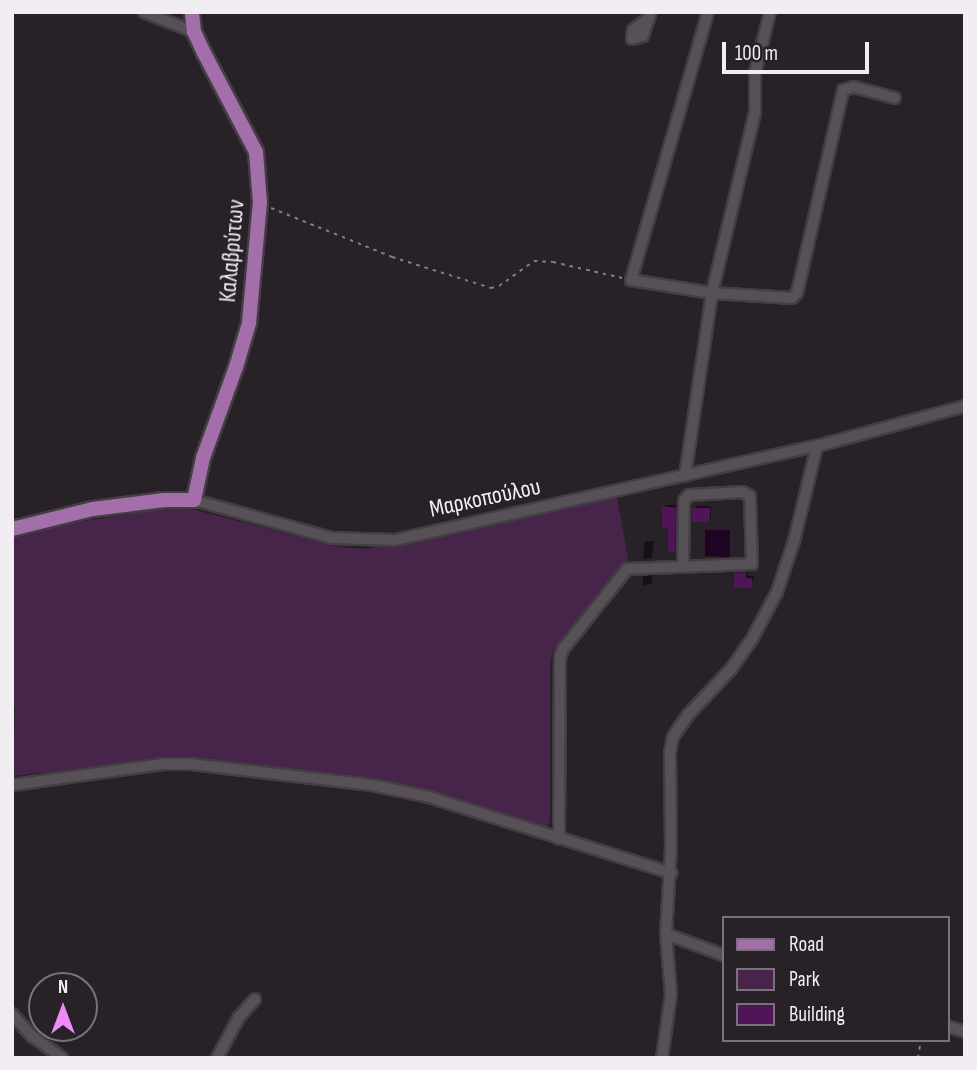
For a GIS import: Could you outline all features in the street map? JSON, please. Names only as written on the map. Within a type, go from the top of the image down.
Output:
[{"type":"main road","name":"Καλαβρύτων","points":[[192,12],[194,32],[253,143],[259,169],[260,203],[249,323],[203,457],[194,500]]},
{"type":"main road","name":"Μαρκοπούλου","points":[[12,529],[93,509],[164,500],[194,500]]},
{"type":"street","points":[[144,12],[194,32]]},
{"type":"street","points":[[708,12],[631,280],[712,293],[792,298],[797,293],[843,90],[854,87],[895,98]]},
{"type":"street","points":[[685,476],[712,293],[755,113],[755,72],[770,12]]},
{"type":"street","name":"Μαρκοπούλου","points":[[194,500],[332,538],[365,541],[408,537],[817,446],[965,406]]},
{"type":"street","points":[[662,1058],[671,994],[666,934],[671,873],[670,752],[673,737],[688,715],[731,669],[752,639],[777,592],[794,541],[817,446]]},
{"type":"street","points":[[559,839],[560,657],[563,649],[627,569],[752,564],[751,496],[742,492],[689,495],[684,501],[683,566]]},
{"type":"street","points":[[12,785],[163,764],[191,764],[372,785],[429,797],[671,873]]},
{"type":"street","points":[[666,934],[722,955]]},
{"type":"street","points":[[217,1058],[239,1017],[256,999]]},
{"type":"street","points":[[12,1014],[32,1036],[62,1058]]},
{"type":"path","points":[[260,203],[392,257],[491,288],[499,286],[534,261],[553,262],[631,280]]},
{"type":"green space","points":[[617,497],[629,564],[617,570],[552,653],[550,820],[547,828],[333,775],[189,757],[12,776],[15,708],[12,707],[12,539],[73,523],[166,508],[187,508],[338,547],[366,549]]},
{"type":"shaded area","points":[[705,530],[730,530],[730,557],[705,556]]},
{"type":"building","points":[[662,506],[676,508],[675,552],[668,552],[668,528],[662,528]]},
{"type":"building","points":[[692,508],[710,508],[710,522],[692,522]]},
{"type":"building","points":[[746,572],[746,578],[752,578],[752,588],[734,588],[734,573]]}]
